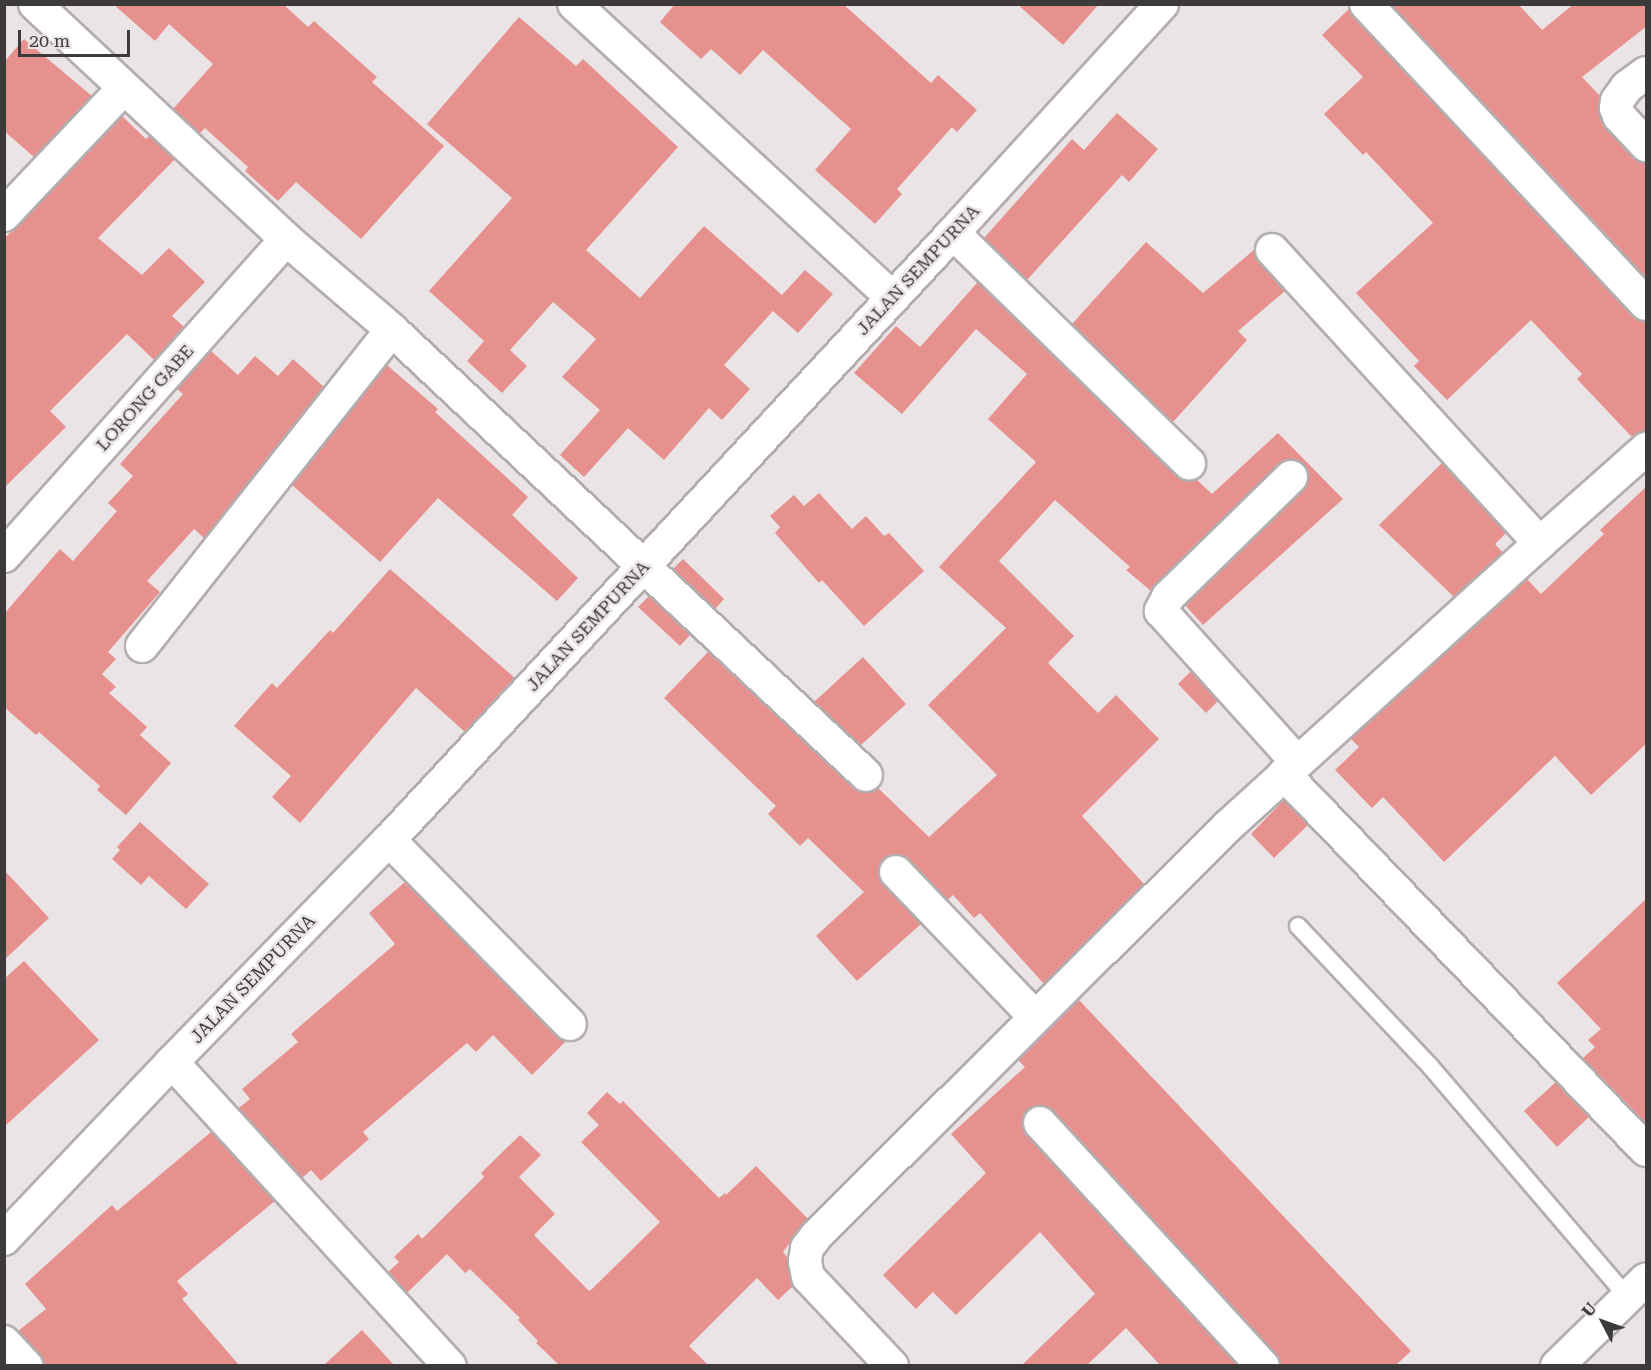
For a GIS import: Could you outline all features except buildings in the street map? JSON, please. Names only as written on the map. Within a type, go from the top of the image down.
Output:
[{"type":"street","points":[[35,4],[123,89],[286,239],[392,330],[645,565],[866,775]]},
{"type":"street","points":[[574,4],[891,297]]},
{"type":"street","name":"JALAN SEMPURNA","points":[[4,1239],[172,1062],[389,840],[891,297],[953,234],[1162,4]]},
{"type":"street","points":[[1366,4],[1647,304]]},
{"type":"street","points":[[1647,74],[1627,87],[1617,101],[1616,108],[1619,116],[1647,145]]},
{"type":"street","points":[[4,215],[123,89]]},
{"type":"street","points":[[953,234],[1189,463]]},
{"type":"street","name":"LORONG GABE","points":[[4,556],[286,239]]},
{"type":"street","points":[[1272,250],[1540,543]]},
{"type":"street","points":[[142,646],[392,330]]},
{"type":"street","points":[[892,1365],[808,1277],[805,1261],[807,1248],[816,1236],[1035,1017],[1290,768],[1647,449]]},
{"type":"street","points":[[1291,477],[1168,597],[1161,611],[1290,768],[1647,1150]]},
{"type":"street","points":[[389,840],[570,1024]]},
{"type":"street","points":[[896,872],[1035,1017]]},
{"type":"street","points":[[172,1062],[450,1365]]},
{"type":"street","points":[[1040,1123],[1263,1365]]},
{"type":"street","points":[[1557,1365],[1637,1288]]},
{"type":"street","points":[[4,1342],[26,1365]]},
{"type":"lane","points":[[1298,926],[1637,1288]]}]
